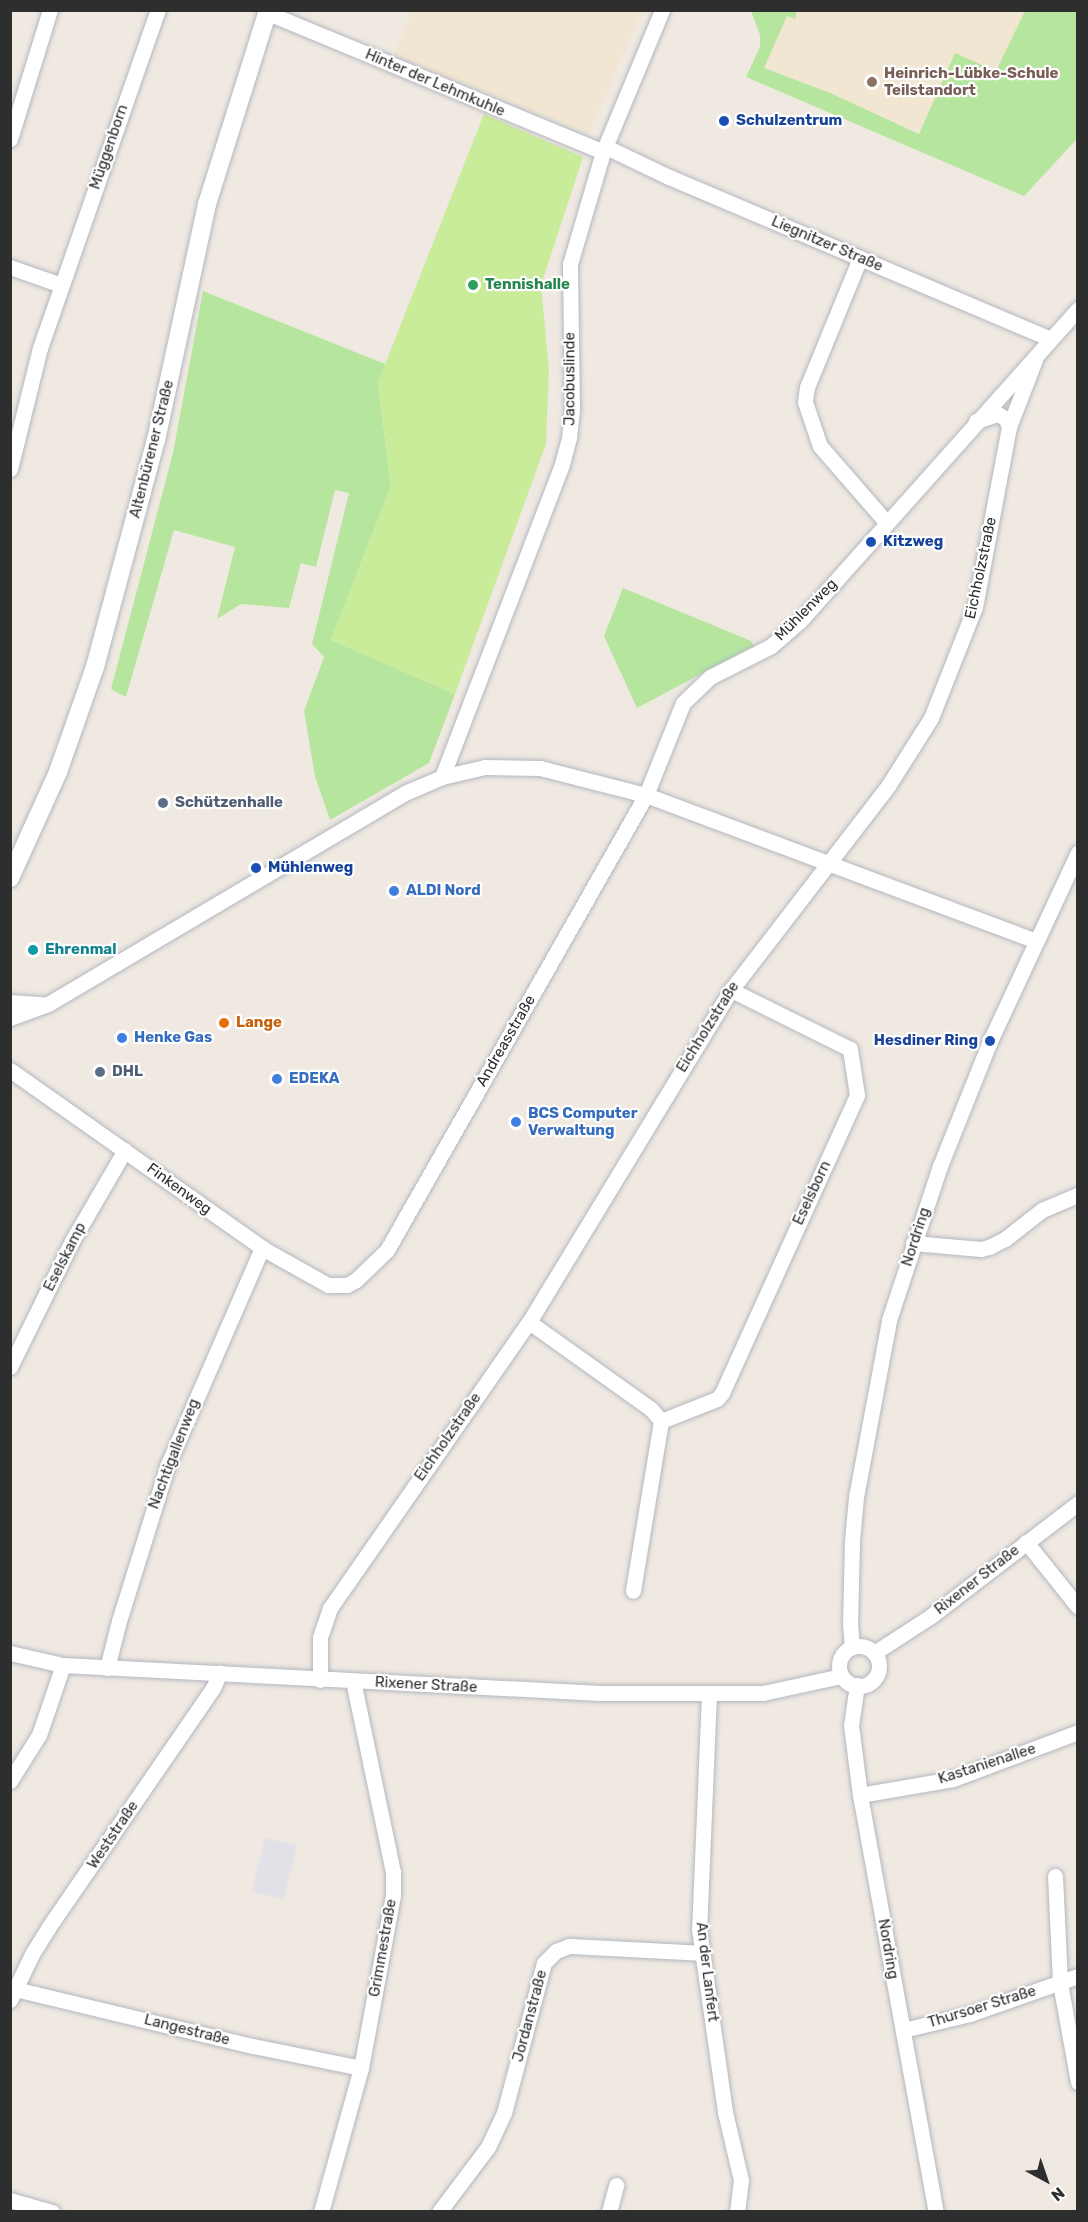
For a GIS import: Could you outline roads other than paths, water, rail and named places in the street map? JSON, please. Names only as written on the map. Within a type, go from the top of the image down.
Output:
[{"type":"street","points":[[10,139],[50,10]]},
{"type":"street","name":"Müggenborn","points":[[10,469],[40,348],[158,10]]},
{"type":"street","name":"Jacobuslinde","points":[[442,777],[468,702],[533,542],[568,444],[572,410],[569,273],[604,150],[662,10]]},
{"type":"street","name":"Hinter der Lehmkuhle","points":[[268,12],[604,150]]},
{"type":"street","name":"Altenbürener Straße","points":[[12,870],[58,772],[95,667],[156,440],[207,204],[268,12]]},
{"type":"street","name":"Liegnitzer Straße","points":[[604,150],[860,258],[1044,344]]},
{"type":"street","points":[[860,258],[807,387],[805,402],[820,446],[887,523]]},
{"type":"street","points":[[10,267],[61,285]]},
{"type":"street","name":"Mühlenweg","points":[[646,795],[673,724],[690,695],[710,677],[780,639],[887,523],[1077,309]]},
{"type":"street","name":"Eichholzstraße","points":[[320,1680],[320,1637],[330,1608],[529,1322],[730,990],[826,863],[888,786],[917,743],[939,702],[975,607],[1010,428],[1044,344]]},
{"type":"street","points":[[976,421],[998,414],[1006,419],[1010,428]]},
{"type":"street","points":[[10,1018],[48,1004],[407,792],[442,777],[485,767],[533,767],[646,795],[1037,941]]},
{"type":"street","name":"Andreasstraße","points":[[356,1280],[387,1250],[646,795]]},
{"type":"street","name":"Nordring","points":[[852,1647],[850,1624],[852,1542],[856,1497],[889,1320],[940,1166],[990,1041],[1077,852]]},
{"type":"street","name":"Eselsborn","points":[[661,1421],[717,1399],[723,1393],[857,1095],[850,1048],[730,990]]},
{"type":"street","points":[[10,1002],[48,1004]]},
{"type":"street","name":"Finkenweg","points":[[10,1070],[262,1248],[328,1285],[347,1285],[356,1280]]},
{"type":"street","name":"Eselskamp","points":[[10,1367],[72,1241],[125,1150]]},
{"type":"street","points":[[913,1243],[981,1249],[989,1247],[1005,1239],[1048,1206],[1077,1195]]},
{"type":"street","name":"Nachtigallenweg","points":[[107,1668],[125,1600],[168,1464],[262,1248]]},
{"type":"street","points":[[529,1322],[651,1408],[661,1421],[633,1590]]},
{"type":"street","name":"Rixener Straße","points":[[874,1653],[931,1616],[1077,1503]]},
{"type":"street","points":[[1026,1542],[1077,1607]]},
{"type":"street","points":[[863,1646],[874,1653],[878,1666],[877,1673],[867,1683],[857,1685],[848,1683],[841,1676],[841,1658],[852,1647],[863,1646]]},
{"type":"street","name":"Rixener Straße","points":[[10,1653],[63,1665],[590,1693],[763,1693],[841,1676]]},
{"type":"street","points":[[10,1780],[39,1735],[63,1665]]},
{"type":"street","name":"Weststraße","points":[[13,1994],[48,1928],[213,1688],[220,1672]]},
{"type":"street","name":"Grimmestraße","points":[[321,2209],[361,2068],[388,1923],[393,1872],[353,1681]]},
{"type":"street","name":"Nordring","points":[[857,1685],[851,1725],[860,1795],[936,2211]]},
{"type":"street","name":"An der Lanfert","points":[[710,1694],[699,1929],[726,2112],[741,2180],[737,2211]]},
{"type":"street","name":"Kastanienallee","points":[[860,1795],[953,1779],[1077,1732]]},
{"type":"street","points":[[1055,1876],[1060,1983],[1077,2082]]},
{"type":"street","name":"Jordanstraße","points":[[439,2211],[488,2146],[504,2113],[544,1963],[556,1951],[569,1946],[702,1953]]},
{"type":"street","name":"Thursoer Straße","points":[[903,2030],[970,2014],[1077,1976]]},
{"type":"street","name":"Langestraße","points":[[13,1994],[361,2068]]},
{"type":"street","points":[[609,2211],[616,2185]]},
{"type":"street","points":[[10,2200],[52,2211]]},
{"type":"street","points":[[321,2209],[337,2211]]},
{"type":"place","name":"Heinrich-Lübke-Schule Teilstandort","points":[[872,82]]},
{"type":"place","name":"Schulzentrum","points":[[724,121]]},
{"type":"place","name":"Tennishalle","points":[[473,285]]},
{"type":"place","name":"Kitzweg","points":[[871,542]]},
{"type":"place","name":"Schützenhalle","points":[[163,803]]},
{"type":"place","name":"Mühlenweg","points":[[256,868]]},
{"type":"place","name":"ALDI Nord","points":[[394,891]]},
{"type":"place","name":"Ehrenmal","points":[[33,950]]},
{"type":"place","name":"Lange","points":[[224,1023]]},
{"type":"place","name":"Henke Gas","points":[[122,1038]]},
{"type":"place","name":"Hesdiner Ring","points":[[990,1041]]},
{"type":"place","name":"DHL","points":[[100,1072]]},
{"type":"place","name":"EDEKA","points":[[277,1079]]},
{"type":"place","name":"BCS Computer Verwaltung","points":[[516,1122]]}]
